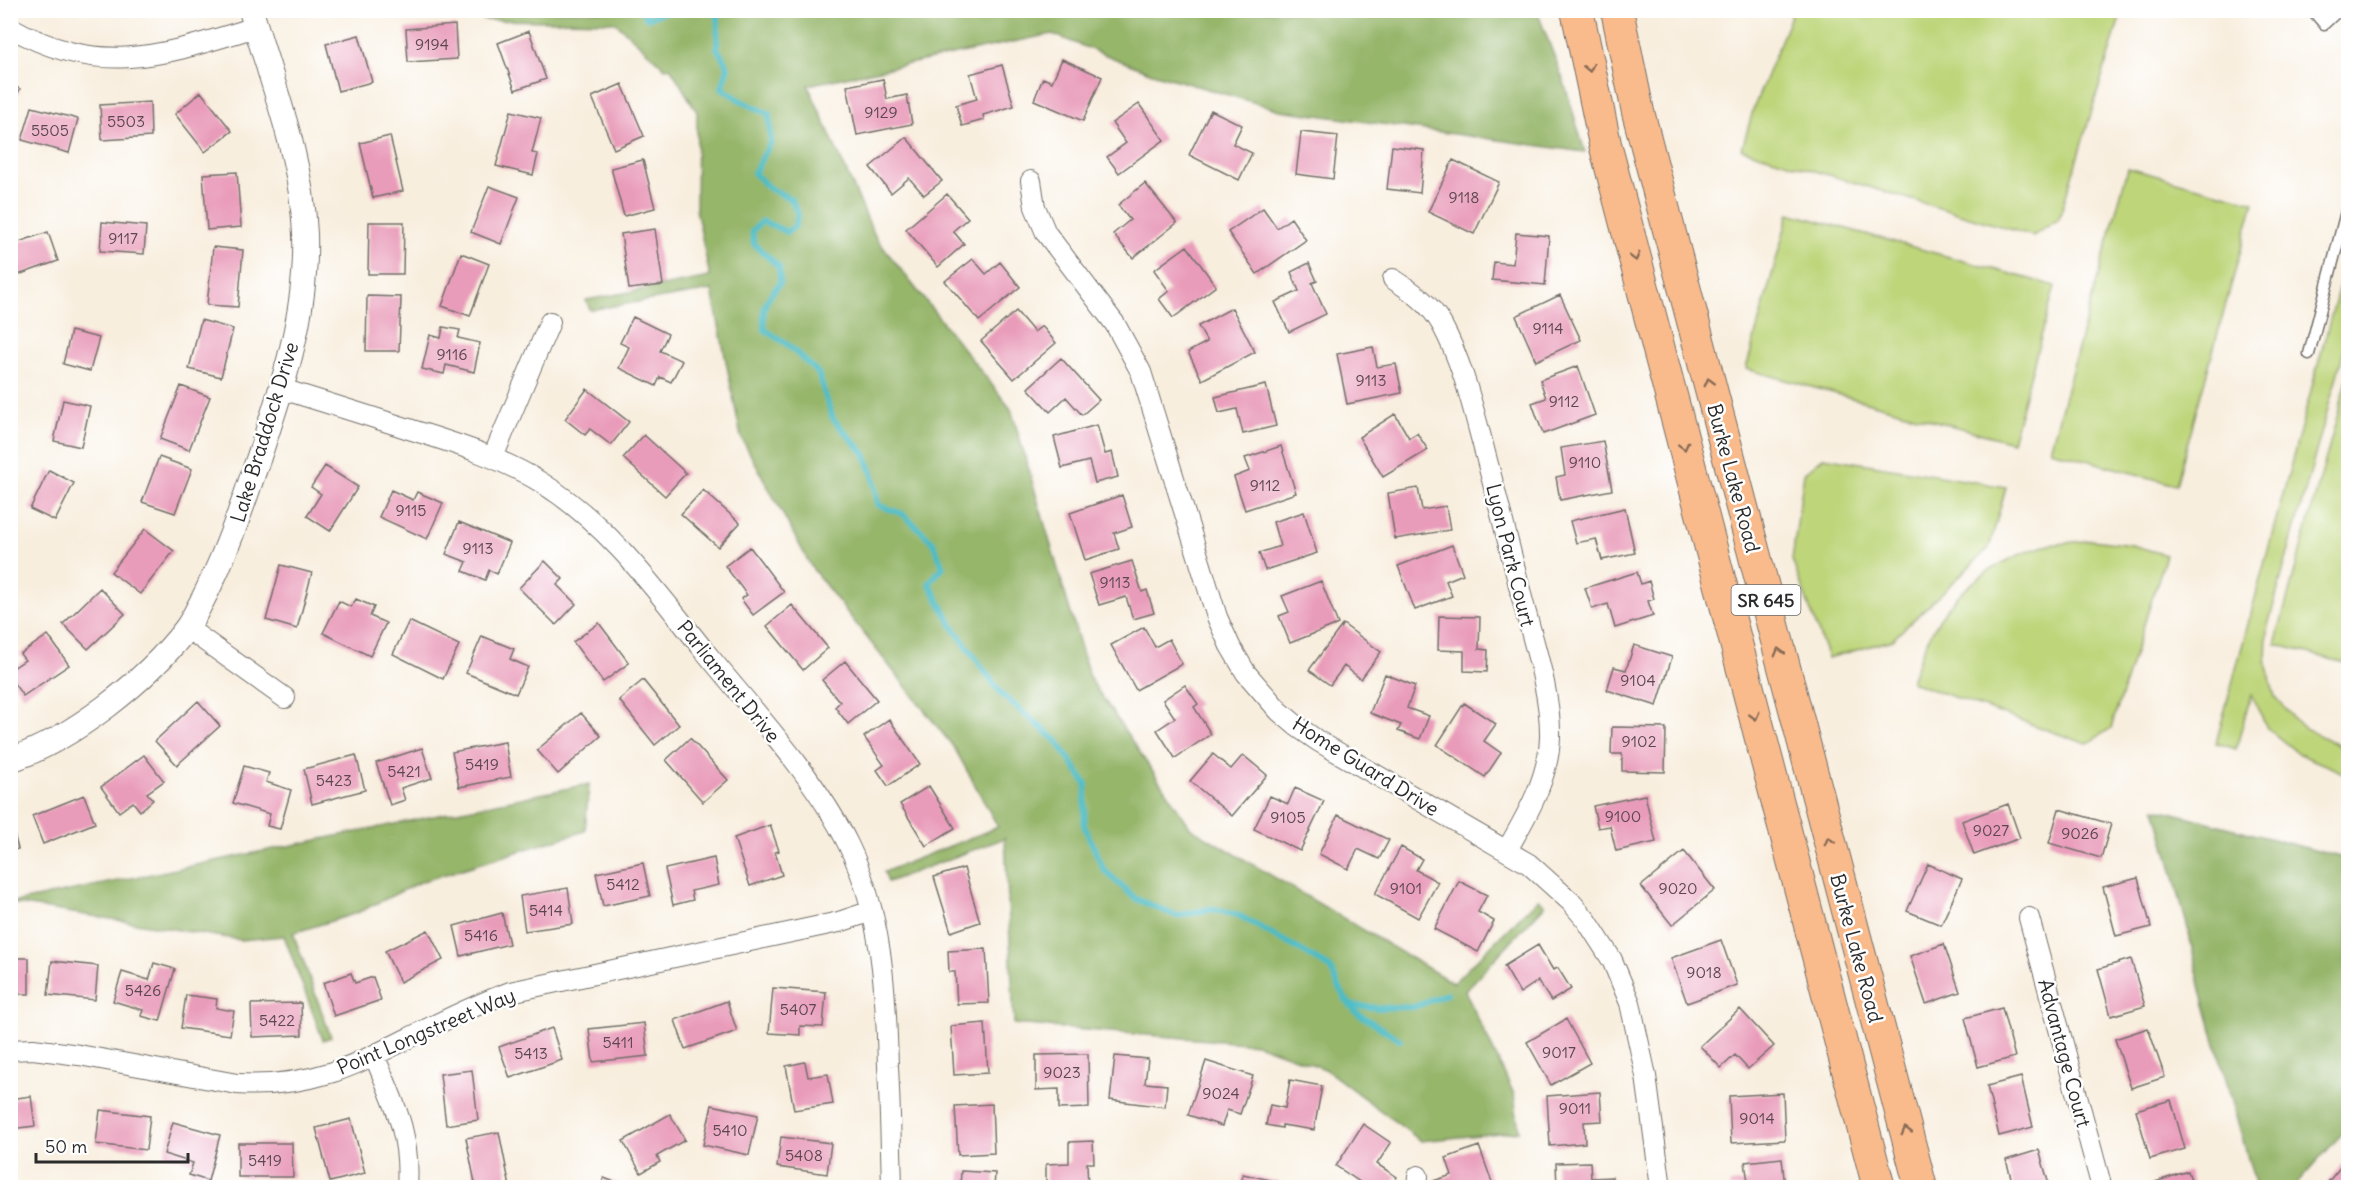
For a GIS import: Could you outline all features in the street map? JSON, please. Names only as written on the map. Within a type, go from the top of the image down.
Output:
[{"type":"main road","name":"Burke Lake Road","points":[[1577,10],[1605,144],[1880,1188]]},
{"type":"main road","name":"Burke Lake Road","points":[[1617,10],[1638,112],[1921,1188]]},
{"type":"street","points":[[10,27],[61,50],[86,57],[108,59],[155,55],[254,19]]},
{"type":"street","name":"Lake Braddock Drive","points":[[10,760],[48,744],[93,716],[125,691],[187,628],[230,543],[282,388],[300,314],[305,265],[305,232],[289,136],[254,19]]},
{"type":"street","name":"Home Guard Drive","points":[[1031,181],[1035,207],[1046,233],[1115,324],[1141,372],[1217,617],[1246,673],[1279,711],[1318,741],[1507,850],[1542,874],[1587,921],[1612,960],[1623,983],[1639,1034],[1661,1188]]},
{"type":"street","name":"Lyon Park Court","points":[[1393,279],[1421,297],[1429,306],[1441,324],[1461,367],[1496,495],[1546,697],[1550,737],[1546,770],[1530,810],[1507,850]]},
{"type":"street","points":[[493,457],[550,322]]},
{"type":"street","name":"Parliament Drive","points":[[282,388],[493,457],[541,482],[572,504],[607,535],[644,576],[824,802],[854,858],[872,911],[882,958],[886,996],[892,1188]]},
{"type":"street","points":[[187,628],[285,698]]},
{"type":"street","name":"Point Longstreet Way","points":[[10,1050],[33,1049],[79,1055],[216,1082],[258,1085],[292,1082],[334,1072],[471,1007],[510,992],[839,922],[872,911]]},
{"type":"street","name":"Advantage Court","points":[[2029,918],[2102,1188]]},
{"type":"street","points":[[374,1055],[400,1117],[405,1136],[408,1155],[407,1188]]},
{"type":"lane","points":[[2312,10],[2324,24],[2339,10]]},
{"type":"lane","points":[[2309,354],[2349,204]]},
{"type":"green space","points":[[468,11],[1537,11],[1564,82],[1585,152],[1280,110],[1152,73],[1052,34],[808,85],[876,238],[1011,409],[1090,679],[1191,828],[1453,983],[1538,899],[1545,905],[1465,991],[1514,1094],[1519,1131],[1421,1141],[1325,1069],[1257,1044],[1014,1024],[1005,838],[888,882],[884,872],[998,827],[955,749],[812,568],[741,437],[712,290],[590,310],[586,300],[710,277],[696,209],[697,112],[670,67],[665,68],[615,22],[484,20]]},
{"type":"green space","points":[[1793,11],[2122,11],[2059,219],[2033,236],[1742,149],[1754,107]]},
{"type":"green space","points":[[2128,168],[2254,202],[2176,485],[2050,450]]},
{"type":"green space","points":[[1789,213],[2055,286],[2012,442],[1746,369]]},
{"type":"green space","points":[[2348,253],[2348,336],[2267,629],[2266,663],[2275,697],[2301,726],[2348,748],[2348,773],[2344,773],[2299,754],[2267,728],[2251,695],[2236,749],[2216,743]]},
{"type":"green space","points":[[2348,377],[2348,664],[2275,644]]},
{"type":"green space","points":[[1824,457],[2006,487],[1989,548],[1892,640],[1828,658],[1792,560],[1804,473]]},
{"type":"green space","points":[[2092,540],[2132,545],[2166,555],[2111,728],[2087,744],[1911,682],[1923,649],[1940,618],[1974,581],[2018,555],[2034,549]]},
{"type":"green space","points":[[589,784],[585,831],[420,882],[357,913],[293,933],[331,1037],[323,1040],[284,936],[241,940],[11,903]]},
{"type":"green space","points":[[2155,808],[2348,859],[2348,1127],[2294,1187],[2256,1187],[2202,994],[2187,925]]},
{"type":"building","points":[[455,25],[457,59],[408,62],[406,29]]},
{"type":"building","points":[[529,31],[546,79],[515,90],[498,43]]},
{"type":"building","points":[[359,35],[372,82],[338,91],[326,44]]},
{"type":"building","points":[[1062,59],[1102,77],[1083,121],[1034,100],[1043,78],[1052,82]]},
{"type":"building","points":[[1002,65],[1014,106],[983,115],[984,120],[962,126],[956,105],[977,99],[970,74]]},
{"type":"building","points":[[883,79],[887,99],[907,95],[912,124],[857,135],[847,86]]},
{"type":"building","points":[[10,84],[20,89],[10,108]]},
{"type":"building","points":[[622,84],[644,136],[614,149],[592,97]]},
{"type":"building","points":[[201,92],[232,131],[205,152],[175,114]]},
{"type":"building","points":[[150,102],[151,137],[102,140],[100,105]]},
{"type":"building","points":[[1139,104],[1164,140],[1119,173],[1107,157],[1126,143],[1112,123]]},
{"type":"building","points":[[32,107],[78,119],[69,153],[22,140]]},
{"type":"building","points":[[1211,110],[1242,125],[1233,144],[1252,153],[1239,180],[1189,155]]},
{"type":"building","points":[[511,111],[541,118],[532,153],[538,154],[533,175],[496,166]]},
{"type":"building","points":[[1301,132],[1338,136],[1333,179],[1296,174]]},
{"type":"building","points":[[390,136],[403,191],[373,198],[360,143]]},
{"type":"building","points":[[906,137],[942,181],[924,195],[909,178],[891,193],[870,167]]},
{"type":"building","points":[[1392,146],[1424,150],[1420,193],[1387,189]]},
{"type":"building","points":[[643,160],[655,208],[624,216],[611,168]]},
{"type":"building","points":[[1453,160],[1499,182],[1474,234],[1428,212]]},
{"type":"building","points":[[237,172],[241,227],[207,230],[203,174]]},
{"type":"building","points":[[1145,183],[1177,223],[1133,258],[1113,234],[1130,220],[1118,205]]},
{"type":"building","points":[[489,186],[519,197],[501,244],[471,232]]},
{"type":"building","points":[[947,194],[968,218],[953,231],[964,244],[938,267],[906,229]]},
{"type":"building","points":[[1263,208],[1277,228],[1291,218],[1306,240],[1257,274],[1228,232]]},
{"type":"building","points":[[102,222],[146,226],[144,254],[100,251]]},
{"type":"building","points":[[369,222],[404,222],[403,274],[368,274]]},
{"type":"building","points":[[655,229],[663,285],[629,289],[621,234]]},
{"type":"building","points":[[48,232],[58,261],[18,275],[10,252],[10,245]]},
{"type":"building","points":[[1516,233],[1549,236],[1545,285],[1492,280],[1494,262],[1513,264]]},
{"type":"building","points":[[1187,246],[1216,286],[1173,318],[1159,299],[1169,291],[1154,270]]},
{"type":"building","points":[[213,247],[243,250],[238,307],[207,305]]},
{"type":"building","points":[[461,253],[489,264],[470,316],[442,306]]},
{"type":"building","points":[[973,259],[986,274],[1000,262],[1020,287],[979,321],[945,281]]},
{"type":"building","points":[[1309,263],[1317,281],[1312,283],[1326,314],[1289,332],[1275,302],[1299,291],[1291,272]]},
{"type":"building","points":[[1560,295],[1581,340],[1536,361],[1516,316]]},
{"type":"building","points":[[367,296],[401,297],[399,351],[366,351]]},
{"type":"building","points":[[1232,308],[1255,352],[1202,380],[1188,352],[1207,342],[1198,326]]},
{"type":"building","points":[[1016,311],[1034,332],[1042,326],[1056,343],[1014,379],[981,341]]},
{"type":"building","points":[[633,317],[668,334],[660,351],[682,361],[671,382],[660,377],[656,386],[619,368],[629,347],[620,343]]},
{"type":"building","points":[[201,320],[233,329],[221,377],[189,369]]},
{"type":"building","points":[[443,327],[460,330],[458,338],[480,343],[474,372],[446,365],[444,374],[422,369],[430,335],[441,338]]},
{"type":"building","points":[[71,331],[99,338],[90,371],[63,364]]},
{"type":"building","points":[[1373,347],[1377,367],[1396,364],[1402,393],[1347,404],[1337,354]]},
{"type":"building","points":[[1061,358],[1099,400],[1082,415],[1066,397],[1050,412],[1028,388]]},
{"type":"building","points":[[1578,366],[1595,415],[1543,434],[1532,403],[1546,398],[1540,380]]},
{"type":"building","points":[[1266,385],[1276,426],[1243,434],[1237,409],[1219,413],[1215,397]]},
{"type":"building","points":[[181,386],[210,397],[189,450],[160,439]]},
{"type":"building","points":[[587,389],[629,422],[611,445],[590,429],[585,435],[565,419]]},
{"type":"building","points":[[63,400],[90,406],[81,447],[54,441]]},
{"type":"building","points":[[1395,414],[1409,438],[1417,433],[1428,450],[1383,477],[1359,437]]},
{"type":"building","points":[[1097,425],[1105,454],[1112,452],[1118,477],[1095,483],[1089,461],[1062,468],[1054,437]]},
{"type":"building","points":[[644,435],[686,473],[665,496],[623,458]]},
{"type":"building","points":[[1603,441],[1612,490],[1560,500],[1556,477],[1565,475],[1561,448]]},
{"type":"building","points":[[1281,446],[1296,493],[1245,510],[1234,477],[1250,471],[1245,458]]},
{"type":"building","points":[[159,457],[192,469],[175,513],[142,502]]},
{"type":"building","points":[[325,466],[358,487],[330,531],[307,516],[321,494],[311,487]]},
{"type":"building","points":[[49,470],[74,483],[55,521],[30,509]]},
{"type":"building","points":[[1418,488],[1422,510],[1446,506],[1450,530],[1395,539],[1388,493]]},
{"type":"building","points":[[391,490],[413,500],[417,492],[443,503],[427,539],[379,517]]},
{"type":"building","points":[[703,490],[740,523],[718,547],[681,514]]},
{"type":"building","points":[[1122,495],[1132,527],[1114,533],[1119,549],[1085,560],[1070,513]]},
{"type":"building","points":[[1625,508],[1635,553],[1602,560],[1596,539],[1576,543],[1570,521]]},
{"type":"building","points":[[1304,512],[1317,553],[1265,570],[1259,553],[1280,546],[1273,522]]},
{"type":"building","points":[[459,522],[510,543],[497,574],[489,570],[485,580],[463,571],[467,562],[446,554]]},
{"type":"building","points":[[145,529],[174,551],[140,594],[111,572]]},
{"type":"building","points":[[1452,545],[1463,574],[1446,581],[1452,596],[1415,610],[1398,566]]},
{"type":"building","points":[[750,547],[784,592],[753,615],[741,599],[747,595],[725,566]]},
{"type":"building","points":[[545,561],[563,579],[557,585],[576,604],[556,625],[519,588]]},
{"type":"building","points":[[1132,561],[1142,592],[1147,590],[1154,613],[1133,619],[1126,597],[1099,605],[1089,574]]},
{"type":"building","points":[[281,565],[312,573],[297,629],[266,620]]},
{"type":"building","points":[[1637,572],[1641,584],[1649,581],[1654,599],[1648,601],[1653,616],[1615,628],[1608,604],[1592,609],[1585,588]]},
{"type":"building","points":[[1321,581],[1338,624],[1290,643],[1279,616],[1289,612],[1282,596]]},
{"type":"building","points":[[100,588],[125,614],[88,649],[63,624]]},
{"type":"building","points":[[356,599],[374,607],[370,616],[386,623],[370,656],[323,633],[339,601],[351,607]]},
{"type":"building","points":[[792,605],[828,648],[803,670],[767,626]]},
{"type":"building","points":[[1439,616],[1480,617],[1479,649],[1488,650],[1487,672],[1464,671],[1464,651],[1438,650]]},
{"type":"building","points":[[409,621],[459,645],[443,679],[393,654]]},
{"type":"building","points":[[599,623],[629,663],[603,682],[573,642]]},
{"type":"building","points":[[1343,624],[1381,652],[1361,679],[1344,666],[1330,685],[1309,670]]},
{"type":"building","points":[[1144,627],[1155,647],[1169,639],[1182,664],[1136,690],[1111,645]]},
{"type":"building","points":[[48,635],[69,665],[23,696],[10,678],[10,670],[25,660],[20,654]]},
{"type":"building","points":[[482,636],[514,649],[510,659],[528,667],[516,694],[466,673]]},
{"type":"building","points":[[1634,645],[1672,657],[1657,706],[1607,690],[1614,667],[1626,670]]},
{"type":"building","points":[[845,661],[877,700],[848,724],[835,707],[840,702],[822,680]]},
{"type":"building","points":[[1385,674],[1415,686],[1407,708],[1429,716],[1420,739],[1398,731],[1401,725],[1370,713]]},
{"type":"building","points":[[643,680],[679,725],[655,745],[619,700]]},
{"type":"building","points":[[1185,685],[1198,704],[1194,707],[1211,734],[1175,758],[1157,730],[1175,718],[1163,700]]},
{"type":"building","points":[[198,701],[220,726],[177,765],[155,741]]},
{"type":"building","points":[[1464,703],[1496,724],[1484,741],[1501,753],[1485,777],[1437,745]]},
{"type":"building","points":[[581,713],[601,736],[558,774],[537,750]]},
{"type":"building","points":[[889,719],[920,764],[888,786],[877,770],[884,765],[864,737]]},
{"type":"building","points":[[1612,727],[1666,728],[1665,772],[1622,771],[1622,754],[1611,754]]},
{"type":"building","points":[[690,738],[728,780],[703,802],[666,760]]},
{"type":"building","points":[[505,742],[511,777],[459,787],[452,752]]},
{"type":"building","points":[[422,748],[432,778],[401,788],[405,800],[390,805],[376,763]]},
{"type":"building","points":[[1213,754],[1231,769],[1243,755],[1267,775],[1232,816],[1190,781]]},
{"type":"building","points":[[144,755],[164,781],[147,793],[153,800],[140,811],[133,802],[119,812],[101,787]]},
{"type":"building","points":[[356,755],[365,790],[312,804],[304,769]]},
{"type":"building","points":[[244,766],[269,773],[266,782],[291,790],[280,829],[267,826],[270,814],[233,803]]},
{"type":"building","points":[[929,786],[955,828],[926,846],[900,804]]},
{"type":"building","points":[[1295,788],[1324,801],[1300,851],[1254,829],[1270,796],[1288,804]]},
{"type":"building","points":[[84,795],[95,823],[43,844],[32,816]]},
{"type":"building","points":[[1645,795],[1656,842],[1616,851],[1610,826],[1598,828],[1593,806]]},
{"type":"building","points":[[2008,804],[2020,838],[1974,855],[1962,821]]},
{"type":"building","points":[[2059,809],[2111,824],[2101,858],[2049,843]]},
{"type":"building","points":[[1338,815],[1389,840],[1379,859],[1358,849],[1348,869],[1319,854]]},
{"type":"building","points":[[10,818],[18,849],[10,851]]},
{"type":"building","points":[[770,825],[779,851],[775,852],[782,875],[750,886],[734,838]]},
{"type":"building","points":[[1401,847],[1422,859],[1416,870],[1438,882],[1418,918],[1375,894]]},
{"type":"building","points":[[1684,851],[1715,890],[1672,925],[1641,886]]},
{"type":"building","points":[[714,858],[719,885],[691,891],[693,900],[673,905],[665,869]]},
{"type":"building","points":[[643,863],[650,896],[603,906],[596,873]]},
{"type":"building","points":[[1928,864],[1962,879],[1941,925],[1907,911]]},
{"type":"building","points":[[964,868],[980,922],[951,932],[934,877]]},
{"type":"building","points":[[2138,878],[2151,927],[2116,936],[2103,887]]},
{"type":"building","points":[[1459,881],[1487,895],[1478,912],[1494,921],[1478,952],[1434,929]]},
{"type":"building","points":[[568,888],[573,924],[525,931],[520,896]]},
{"type":"building","points":[[502,913],[509,944],[461,956],[454,926]]},
{"type":"building","points":[[428,930],[443,960],[400,982],[385,951]]},
{"type":"building","points":[[1721,940],[1737,985],[1687,1003],[1671,958]]},
{"type":"building","points":[[1944,944],[1960,992],[1926,1004],[1910,956]]},
{"type":"building","points":[[1538,945],[1553,970],[1558,968],[1571,989],[1551,1001],[1538,981],[1520,993],[1504,966]]},
{"type":"building","points":[[986,949],[989,1003],[957,1004],[955,972],[949,972],[948,951]]},
{"type":"building","points":[[10,958],[29,958],[29,994],[10,994]]},
{"type":"building","points":[[2131,959],[2145,1006],[2111,1016],[2098,969]]},
{"type":"building","points":[[52,961],[98,966],[95,1000],[48,995]]},
{"type":"building","points":[[154,963],[175,969],[160,1021],[141,1016],[143,1010],[113,1001],[122,972],[149,980]]},
{"type":"building","points":[[351,973],[355,983],[373,977],[381,1000],[334,1016],[323,983]]},
{"type":"building","points":[[773,988],[826,992],[823,1027],[800,1026],[800,1035],[769,1033]]},
{"type":"building","points":[[186,995],[217,999],[216,1008],[234,1011],[230,1035],[181,1028]]},
{"type":"building","points":[[727,1001],[737,1031],[685,1049],[675,1020]]},
{"type":"building","points":[[301,1003],[302,1035],[252,1037],[251,1004]]},
{"type":"building","points":[[2002,1008],[2015,1057],[1978,1067],[1965,1018]]},
{"type":"building","points":[[1740,1009],[1774,1046],[1748,1069],[1735,1055],[1721,1068],[1700,1046]]},
{"type":"building","points":[[1566,1019],[1590,1063],[1551,1085],[1527,1042]]},
{"type":"building","points":[[644,1023],[648,1056],[593,1062],[589,1029]]},
{"type":"building","points":[[985,1023],[988,1073],[954,1075],[951,1026]]},
{"type":"building","points":[[552,1028],[562,1060],[510,1078],[499,1047]]},
{"type":"building","points":[[2148,1028],[2165,1077],[2131,1088],[2115,1039]]},
{"type":"building","points":[[1088,1054],[1089,1108],[1059,1109],[1059,1089],[1036,1090],[1036,1055]]},
{"type":"building","points":[[1115,1056],[1148,1059],[1145,1083],[1167,1085],[1165,1107],[1110,1100]]},
{"type":"building","points":[[1206,1061],[1253,1076],[1240,1114],[1227,1110],[1222,1126],[1188,1115]]},
{"type":"building","points":[[805,1062],[808,1077],[828,1074],[833,1104],[794,1110],[786,1066]]},
{"type":"building","points":[[472,1070],[478,1120],[446,1125],[440,1074]]},
{"type":"building","points":[[2021,1077],[2033,1127],[1999,1136],[1987,1086]]},
{"type":"building","points":[[1290,1080],[1322,1086],[1314,1130],[1266,1125],[1270,1105],[1285,1108]]},
{"type":"building","points":[[1600,1092],[1602,1121],[1584,1122],[1585,1143],[1550,1146],[1547,1096]]},
{"type":"building","points":[[1783,1093],[1785,1140],[1731,1143],[1729,1096]]},
{"type":"building","points":[[31,1096],[35,1126],[10,1129],[10,1099]]},
{"type":"building","points":[[2171,1100],[2185,1149],[2150,1159],[2136,1110]]},
{"type":"building","points":[[992,1104],[994,1153],[958,1155],[955,1106]]},
{"type":"building","points":[[712,1105],[758,1115],[749,1155],[703,1145]]},
{"type":"building","points":[[100,1110],[150,1116],[146,1150],[96,1144]]},
{"type":"building","points":[[670,1114],[685,1140],[657,1156],[660,1162],[641,1173],[623,1141]]},
{"type":"building","points":[[351,1119],[365,1173],[330,1182],[316,1128]]},
{"type":"building","points":[[173,1122],[220,1135],[208,1181],[189,1175],[193,1163],[164,1154]]},
{"type":"building","points":[[1363,1124],[1391,1143],[1377,1164],[1397,1177],[1390,1188],[1369,1188],[1336,1166]]},
{"type":"building","points":[[499,1132],[510,1187],[476,1188],[466,1138]]},
{"type":"building","points":[[781,1137],[831,1143],[827,1174],[777,1167]]},
{"type":"building","points":[[1093,1141],[1094,1163],[1087,1163],[1088,1188],[1046,1188],[1046,1164],[1069,1163],[1069,1142]]},
{"type":"building","points":[[238,1143],[292,1143],[293,1177],[238,1177]]},
{"type":"building","points":[[1479,1146],[1494,1188],[1435,1188],[1433,1181],[1452,1175],[1446,1158]]},
{"type":"building","points":[[2039,1150],[2050,1188],[2014,1188],[2006,1160]]},
{"type":"building","points":[[1782,1158],[1785,1188],[1730,1188],[1729,1184],[1748,1182],[1745,1162]]},
{"type":"building","points":[[1590,1162],[1591,1178],[1612,1177],[1612,1188],[1557,1188],[1556,1163]]},
{"type":"building","points":[[2343,1164],[2348,1168],[2348,1188],[2323,1188]]},
{"type":"building","points":[[961,1171],[995,1173],[994,1188],[960,1188]]},
{"type":"building","points":[[2188,1171],[2194,1188],[2157,1188],[2155,1182]]},
{"type":"building","points":[[1243,1174],[1288,1184],[1287,1188],[1240,1188]]},
{"type":"building","points":[[604,1178],[628,1187],[628,1188],[600,1188]]},
{"type":"waterway","points":[[641,10],[647,18],[671,10]]},
{"type":"waterway","points":[[710,10],[718,16],[717,48],[728,67],[722,88],[743,102],[769,114],[771,142],[754,173],[769,188],[791,199],[798,214],[795,226],[787,232],[762,221],[752,231],[754,244],[779,267],[780,283],[765,304],[765,330],[787,344],[818,373],[833,419],[865,454],[873,476],[878,505],[903,514],[933,542],[943,567],[929,583],[953,627],[1002,695],[1057,741],[1086,784],[1084,826],[1104,870],[1136,899],[1177,916],[1210,909],[1238,915],[1302,951],[1330,968],[1344,997],[1357,1013],[1400,1040]]},
{"type":"waterway","points":[[1350,1005],[1379,1008],[1414,1007],[1447,994]]}]
